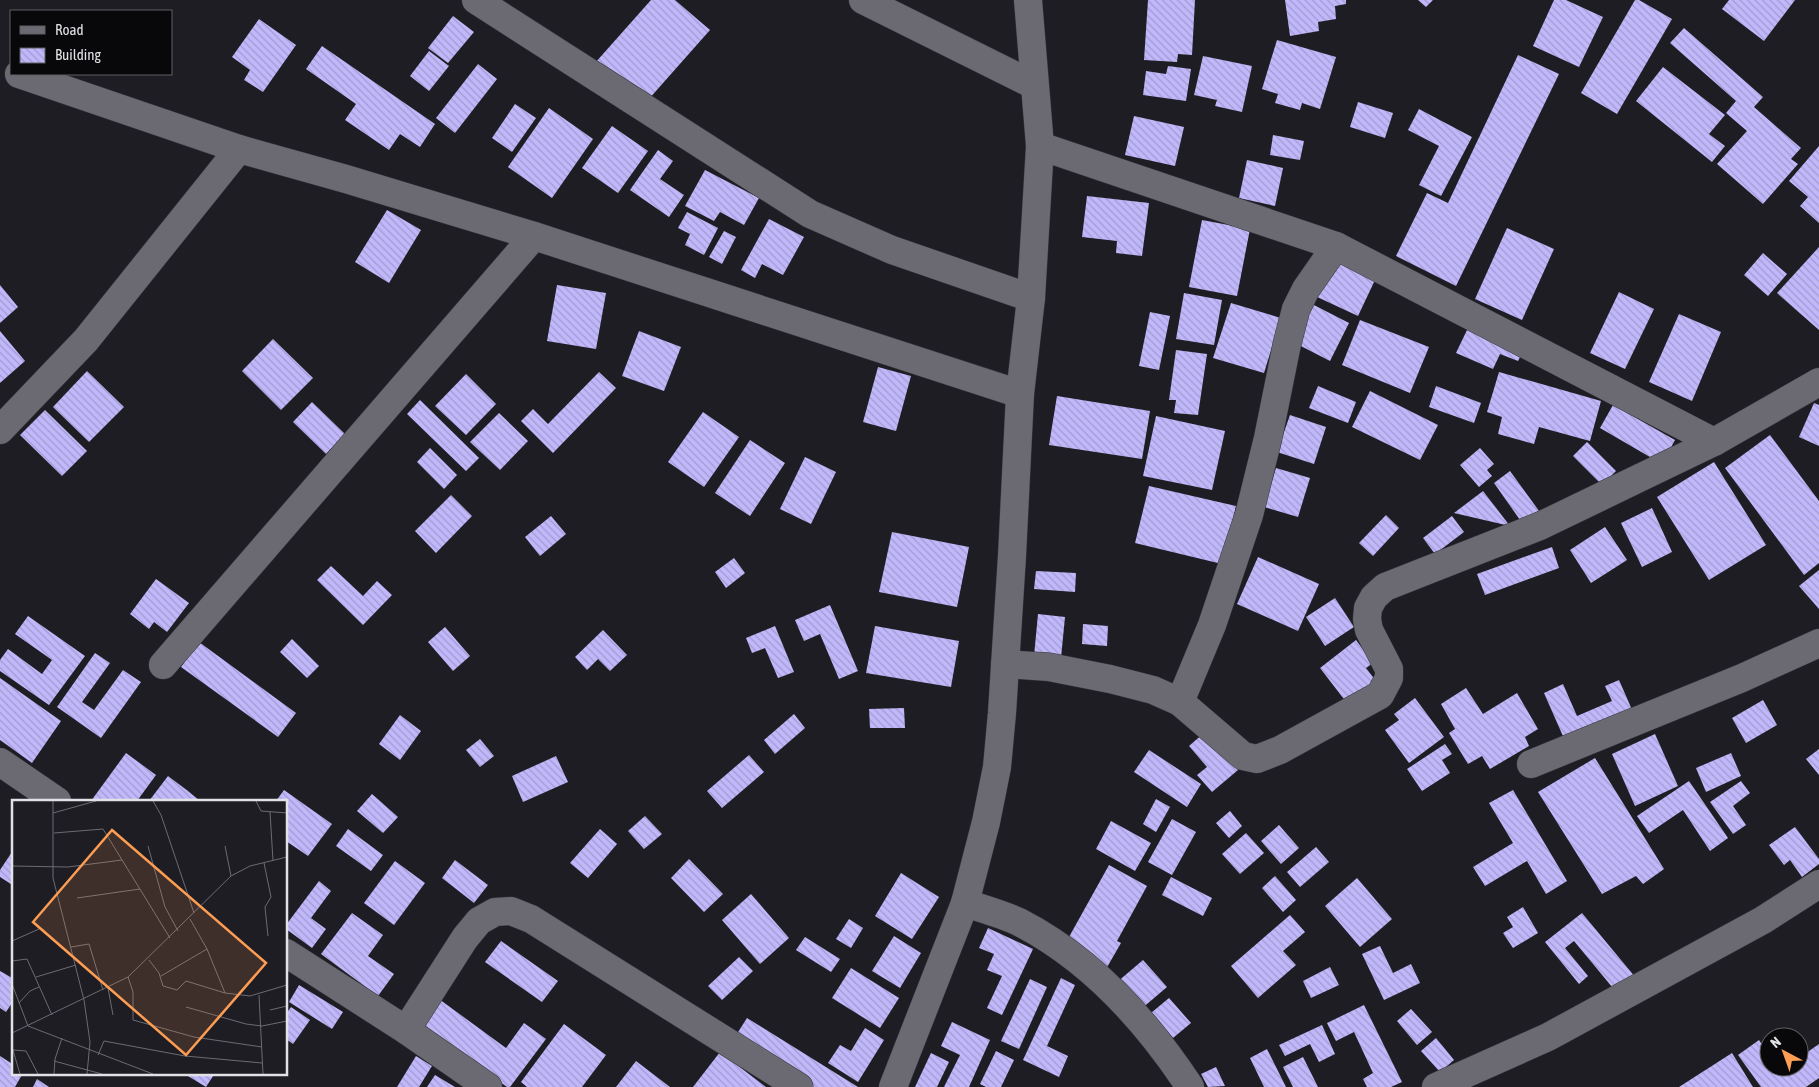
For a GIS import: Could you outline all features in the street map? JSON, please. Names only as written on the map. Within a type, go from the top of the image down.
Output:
[{"type":"street","points":[[476,0],[810,214],[892,250],[1031,298]]},
{"type":"street","points":[[863,0],[1034,86]]},
{"type":"street","points":[[893,1087],[965,902],[986,822],[997,768],[1005,664],[1020,394],[1031,298],[1040,146],[1028,0]]},
{"type":"street","points":[[22,75],[239,149],[355,181],[534,236],[1020,394]]},
{"type":"street","points":[[1040,146],[1336,246],[1714,442]]},
{"type":"street","points":[[0,430],[86,340],[239,149]]},
{"type":"street","points":[[163,665],[534,236]]},
{"type":"street","points":[[1180,702],[1212,625],[1250,515],[1293,318],[1306,289],[1336,246]]},
{"type":"street","points":[[1005,664],[1049,667],[1153,690],[1180,702],[1243,756],[1257,759],[1280,750],[1370,702],[1383,691],[1389,678],[1389,668],[1369,630],[1367,619],[1368,608],[1374,597],[1385,587],[1540,526],[1714,442],[1819,382]]},
{"type":"street","points":[[1531,764],[1742,678],[1819,643]]},
{"type":"street","points":[[0,762],[56,800]]},
{"type":"street","points":[[1436,1087],[1548,1037],[1763,920],[1819,884]]},
{"type":"street","points":[[965,902],[1017,922],[1048,938],[1089,968],[1154,1036],[1190,1087]]},
{"type":"street","points":[[406,1030],[465,938],[479,921],[495,912],[511,911],[531,919],[799,1087]]},
{"type":"street","points":[[288,954],[406,1030],[488,1087]]},
{"type":"building","points":[[651,0],[675,0],[710,30],[648,100],[595,63]]},
{"type":"building","points":[[1148,0],[1195,0],[1192,55],[1178,54],[1177,62],[1144,60]]},
{"type":"building","points":[[1285,0],[1346,0],[1346,4],[1335,6],[1336,19],[1318,22],[1319,31],[1290,36]]},
{"type":"building","points":[[1418,0],[1433,0],[1426,7]]},
{"type":"building","points":[[1554,0],[1566,0],[1603,17],[1579,67],[1533,46]]},
{"type":"building","points":[[1635,0],[1639,0],[1672,19],[1617,114],[1581,93]]},
{"type":"building","points":[[1729,0],[1795,0],[1764,41],[1722,9]]},
{"type":"building","points":[[453,16],[474,32],[448,63],[428,48]]},
{"type":"building","points":[[259,19],[296,45],[263,92],[244,80],[250,70],[232,57]]},
{"type":"building","points":[[1684,28],[1763,97],[1754,107],[1801,148],[1791,159],[1798,164],[1763,204],[1717,164],[1747,131],[1726,113],[1736,101],[1670,43]]},
{"type":"building","points":[[1277,40],[1336,57],[1320,109],[1302,103],[1300,110],[1275,103],[1278,94],[1262,89]]},
{"type":"building","points":[[322,46],[435,124],[420,147],[400,134],[389,150],[345,120],[356,104],[306,69]]},
{"type":"building","points":[[429,51],[449,66],[429,91],[410,76]]},
{"type":"building","points":[[1518,55],[1559,74],[1456,286],[1396,256],[1427,193],[1448,203]]},
{"type":"building","points":[[1203,56],[1252,66],[1242,112],[1215,106],[1217,100],[1194,95]]},
{"type":"building","points":[[478,64],[497,79],[455,133],[436,118]]},
{"type":"building","points":[[1168,66],[1191,69],[1186,101],[1143,95],[1146,71],[1166,74]]},
{"type":"building","points":[[1663,67],[1725,115],[1709,134],[1725,146],[1712,162],[1636,101]]},
{"type":"building","points":[[1358,102],[1393,113],[1385,138],[1350,127]]},
{"type":"building","points":[[515,104],[536,118],[512,152],[492,138]]},
{"type":"building","points":[[549,108],[593,139],[552,198],[508,167]]},
{"type":"building","points":[[1419,109],[1472,137],[1441,196],[1419,185],[1439,146],[1408,130]]},
{"type":"building","points":[[1134,116],[1184,127],[1175,166],[1125,155]]},
{"type":"building","points":[[612,126],[648,151],[618,193],[582,168]]},
{"type":"building","points":[[1273,135],[1304,141],[1300,160],[1270,155]]},
{"type":"building","points":[[1819,146],[1819,223],[1800,206],[1808,197],[1789,181]]},
{"type":"building","points":[[658,150],[673,161],[660,179],[684,195],[669,217],[630,190]]},
{"type":"building","points":[[1247,160],[1283,168],[1275,206],[1239,198]]},
{"type":"building","points":[[705,170],[759,198],[744,225],[720,212],[714,221],[685,206]]},
{"type":"building","points":[[1087,196],[1149,203],[1142,256],[1116,253],[1117,241],[1082,237]]},
{"type":"building","points":[[387,210],[421,230],[389,283],[355,262]]},
{"type":"building","points":[[687,212],[718,228],[704,255],[685,245],[690,234],[678,228]]},
{"type":"building","points":[[769,219],[804,237],[783,275],[762,264],[755,278],[741,270]]},
{"type":"building","points":[[1202,220],[1250,229],[1237,296],[1189,287]]},
{"type":"building","points":[[1507,228],[1554,249],[1522,320],[1475,299]]},
{"type":"building","points":[[724,231],[736,237],[722,264],[709,257]]},
{"type":"building","points":[[1819,247],[1819,330],[1777,293]]},
{"type":"building","points":[[1763,253],[1787,274],[1768,296],[1744,275]]},
{"type":"building","points":[[1332,260],[1375,280],[1358,316],[1315,296]]},
{"type":"building","points":[[0,285],[18,307],[0,323]]},
{"type":"building","points":[[557,285],[606,293],[596,349],[547,341]]},
{"type":"building","points":[[1619,292],[1654,309],[1625,369],[1590,353]]},
{"type":"building","points":[[1184,293],[1222,300],[1214,345],[1176,339]]},
{"type":"building","points":[[1231,303],[1281,318],[1264,373],[1213,358]]},
{"type":"building","points":[[1312,304],[1349,323],[1330,361],[1293,342]]},
{"type":"building","points":[[1150,312],[1170,316],[1159,370],[1139,366]]},
{"type":"building","points":[[1679,314],[1721,332],[1692,401],[1649,382]]},
{"type":"building","points":[[1360,320],[1429,347],[1410,393],[1342,365]]},
{"type":"building","points":[[1467,330],[1522,353],[1518,361],[1500,354],[1493,369],[1456,353]]},
{"type":"building","points":[[0,331],[25,361],[0,383]]},
{"type":"building","points":[[639,331],[681,347],[664,391],[622,376]]},
{"type":"building","points":[[273,339],[313,378],[281,410],[242,371]]},
{"type":"building","points":[[1176,350],[1207,354],[1198,415],[1174,413],[1176,400],[1169,400]]},
{"type":"building","points":[[878,367],[911,376],[896,431],[863,422]]},
{"type":"building","points":[[87,371],[124,407],[89,442],[53,407]]},
{"type":"building","points":[[599,372],[616,388],[553,453],[521,421],[533,409],[548,424]]},
{"type":"building","points":[[1499,372],[1601,401],[1590,441],[1539,427],[1534,444],[1498,434],[1502,417],[1487,412]]},
{"type":"building","points":[[466,374],[496,404],[466,435],[435,406]]},
{"type":"building","points":[[1318,386],[1356,402],[1348,423],[1309,408]]},
{"type":"building","points":[[1436,386],[1481,403],[1474,423],[1429,407]]},
{"type":"building","points":[[1370,391],[1438,425],[1420,460],[1352,427]]},
{"type":"building","points":[[1057,396],[1150,411],[1142,459],[1049,445]]},
{"type":"building","points":[[420,400],[479,458],[466,471],[407,414]]},
{"type":"building","points":[[312,402],[345,434],[326,454],[293,422]]},
{"type":"building","points":[[1814,403],[1819,405],[1819,446],[1799,437]]},
{"type":"building","points":[[1613,405],[1675,440],[1662,464],[1600,428]]},
{"type":"building","points":[[45,410],[87,451],[62,476],[20,435]]},
{"type":"building","points":[[703,412],[739,437],[704,487],[668,462]]},
{"type":"building","points":[[499,413],[528,441],[500,470],[470,442]]},
{"type":"building","points":[[1290,415],[1326,427],[1314,464],[1277,452]]},
{"type":"building","points":[[1156,416],[1225,431],[1212,490],[1143,476]]},
{"type":"building","points":[[1770,435],[1819,501],[1819,563],[1804,575],[1725,468]]},
{"type":"building","points":[[750,440],[785,463],[750,516],[715,493]]},
{"type":"building","points":[[1587,442],[1616,471],[1602,485],[1573,456]]},
{"type":"building","points":[[430,448],[457,475],[444,489],[417,462]]},
{"type":"building","points":[[1480,448],[1494,464],[1487,470],[1492,476],[1479,487],[1460,465]]},
{"type":"building","points":[[805,457],[836,472],[811,524],[780,509]]},
{"type":"building","points":[[1714,462],[1766,545],[1709,580],[1657,497]]},
{"type":"building","points":[[1276,468],[1310,478],[1298,517],[1264,507]]},
{"type":"building","points":[[1510,471],[1542,515],[1525,527],[1494,483]]},
{"type":"building","points":[[1149,486],[1236,506],[1222,564],[1135,543]]},
{"type":"building","points":[[1483,491],[1510,526],[1454,513]]},
{"type":"building","points":[[451,495],[472,516],[436,553],[415,531]]},
{"type":"building","points":[[1652,508],[1672,552],[1642,567],[1621,523]]},
{"type":"building","points":[[1386,515],[1399,528],[1373,556],[1359,543]]},
{"type":"building","points":[[551,516],[566,534],[540,556],[525,537]]},
{"type":"building","points":[[1452,516],[1464,532],[1435,554],[1423,538]]},
{"type":"building","points":[[1605,527],[1627,560],[1591,583],[1570,550]]},
{"type":"building","points":[[892,532],[969,547],[957,607],[879,592]]},
{"type":"building","points":[[1552,547],[1559,568],[1485,595],[1477,574]]},
{"type":"building","points":[[1258,557],[1319,584],[1298,631],[1237,604]]},
{"type":"building","points":[[734,558],[745,573],[726,588],[715,572]]},
{"type":"building","points":[[331,566],[363,596],[377,581],[392,595],[363,625],[317,580]]},
{"type":"building","points":[[1819,570],[1819,609],[1799,586]]},
{"type":"building","points":[[1036,571],[1076,573],[1075,592],[1034,589]]},
{"type":"building","points":[[156,579],[189,603],[167,632],[154,622],[149,629],[130,614]]},
{"type":"building","points":[[1335,598],[1354,627],[1325,646],[1306,617]]},
{"type":"building","points":[[830,605],[858,671],[839,679],[820,634],[804,641],[795,620]]},
{"type":"building","points":[[1038,614],[1065,617],[1061,658],[1034,656]]},
{"type":"building","points":[[28,616],[85,656],[49,705],[0,671],[0,660],[8,649],[42,674],[52,660],[15,634]]},
{"type":"building","points":[[1083,624],[1108,626],[1107,646],[1082,644]]},
{"type":"building","points":[[775,626],[794,672],[778,678],[765,648],[752,653],[746,638]]},
{"type":"building","points":[[875,626],[959,641],[951,687],[866,673]]},
{"type":"building","points":[[445,627],[470,656],[453,671],[428,642]]},
{"type":"building","points":[[603,630],[627,655],[610,671],[598,659],[587,670],[575,657]]},
{"type":"building","points":[[292,639],[319,666],[307,678],[280,652]]},
{"type":"building","points":[[1356,640],[1373,663],[1366,668],[1379,685],[1350,707],[1320,668]]},
{"type":"building","points":[[199,642],[296,713],[278,737],[181,667]]},
{"type":"building","points":[[95,653],[110,663],[82,702],[94,710],[123,670],[141,682],[101,738],[57,707]]},
{"type":"building","points":[[0,678],[61,721],[32,763],[0,740]]},
{"type":"building","points":[[1619,680],[1633,712],[1566,743],[1544,693],[1563,684],[1577,716],[1612,701],[1605,686]]},
{"type":"building","points":[[1466,688],[1483,714],[1517,693],[1538,729],[1525,737],[1529,746],[1490,769],[1482,756],[1468,764],[1449,733],[1455,729],[1441,704]]},
{"type":"building","points":[[1415,698],[1444,737],[1409,763],[1385,730],[1399,720],[1394,714]]},
{"type":"building","points":[[1763,700],[1777,725],[1746,743],[1732,718]]},
{"type":"building","points":[[904,708],[905,728],[870,728],[869,709]]},
{"type":"building","points":[[794,714],[805,728],[775,754],[764,740]]},
{"type":"building","points":[[400,715],[421,731],[400,760],[379,744]]},
{"type":"building","points":[[1205,732],[1238,770],[1212,792],[1197,775],[1207,767],[1189,746]]},
{"type":"building","points":[[1655,734],[1678,786],[1635,806],[1612,754]]},
{"type":"building","points":[[480,739],[494,756],[480,767],[466,750]]},
{"type":"building","points":[[1445,744],[1452,754],[1442,760],[1450,773],[1422,791],[1407,769]]},
{"type":"building","points":[[1819,749],[1819,775],[1806,759]]},
{"type":"building","points":[[1149,750],[1201,784],[1187,807],[1134,772]]},
{"type":"building","points":[[126,753],[156,775],[138,800],[92,800]]},
{"type":"building","points":[[1731,753],[1741,776],[1706,792],[1696,768]]},
{"type":"building","points":[[749,755],[764,772],[722,808],[707,791]]},
{"type":"building","points":[[556,756],[568,782],[523,802],[512,776]]},
{"type":"building","points":[[1595,758],[1664,869],[1643,884],[1636,876],[1602,894],[1538,792]]},
{"type":"building","points":[[168,776],[199,800],[150,800]]},
{"type":"building","points":[[1689,781],[1728,838],[1710,851],[1683,810],[1649,833],[1637,816]]},
{"type":"building","points":[[1741,781],[1750,793],[1733,806],[1746,825],[1733,834],[1710,802]]},
{"type":"building","points":[[284,790],[332,824],[308,856],[288,842],[288,800],[277,800]]},
{"type":"building","points":[[1513,790],[1567,881],[1546,894],[1527,861],[1485,886],[1473,867],[1513,843],[1489,803]]},
{"type":"building","points":[[372,794],[398,817],[383,833],[357,811]]},
{"type":"building","points":[[1156,799],[1170,807],[1156,832],[1143,824]]},
{"type":"building","points":[[1230,811],[1242,826],[1229,838],[1216,823]]},
{"type":"building","points":[[645,816],[662,834],[644,849],[628,831]]},
{"type":"building","points":[[1172,819],[1196,832],[1172,875],[1148,862]]},
{"type":"building","points":[[1111,821],[1151,843],[1135,871],[1096,849]]},
{"type":"building","points":[[1279,825],[1299,848],[1281,864],[1261,841]]},
{"type":"building","points":[[1795,827],[1819,859],[1819,864],[1802,877],[1790,860],[1784,865],[1769,845]]},
{"type":"building","points":[[348,829],[383,855],[371,871],[336,846]]},
{"type":"building","points":[[600,829],[617,844],[588,878],[570,863]]},
{"type":"building","points":[[1246,833],[1264,853],[1240,874],[1222,854]]},
{"type":"building","points":[[1316,847],[1329,862],[1300,887],[1287,872]]},
{"type":"building","points":[[12,852],[12,885],[0,877],[0,870]]},
{"type":"building","points":[[689,859],[723,894],[704,912],[671,878]]},
{"type":"building","points":[[455,860],[488,885],[474,903],[442,878]]},
{"type":"building","points":[[395,861],[425,883],[394,925],[364,903]]},
{"type":"building","points":[[1109,865],[1147,886],[1117,941],[1121,943],[1106,969],[1064,946]]},
{"type":"building","points":[[901,873],[939,897],[912,939],[875,916]]},
{"type":"building","points":[[1275,876],[1296,900],[1283,912],[1262,888]]},
{"type":"building","points":[[1171,877],[1212,898],[1203,916],[1162,895]]},
{"type":"building","points":[[1357,878],[1392,919],[1360,947],[1325,906]]},
{"type":"building","points":[[319,881],[331,891],[311,918],[326,929],[312,948],[288,930],[288,922]]},
{"type":"building","points":[[751,894],[789,938],[760,964],[722,920]]},
{"type":"building","points":[[1523,907],[1538,933],[1513,948],[1503,933],[1513,927],[1507,917]]},
{"type":"building","points":[[352,913],[383,935],[368,956],[394,974],[378,996],[321,954]]},
{"type":"building","points":[[1582,913],[1636,978],[1617,993],[1574,941],[1565,948],[1588,976],[1579,984],[1545,942]]},
{"type":"building","points":[[1290,915],[1305,932],[1283,951],[1296,965],[1258,998],[1231,966]]},
{"type":"building","points":[[849,919],[863,928],[851,948],[836,939]]},
{"type":"building","points":[[988,928],[1033,949],[1002,1015],[987,1008],[1002,976],[987,970],[994,954],[979,948]]},
{"type":"building","points":[[894,936],[921,953],[900,988],[872,971]]},
{"type":"building","points":[[805,937],[840,959],[831,972],[796,950]]},
{"type":"building","points":[[501,941],[558,981],[542,1002],[485,962]]},
{"type":"building","points":[[1380,946],[1393,973],[1411,964],[1420,983],[1384,1000],[1362,954]]},
{"type":"building","points":[[739,957],[753,971],[722,1000],[708,986]]},
{"type":"building","points":[[1143,960],[1167,987],[1140,1010],[1116,983]]},
{"type":"building","points":[[1330,967],[1339,985],[1311,998],[1303,981]]},
{"type":"building","points":[[851,968],[899,998],[880,1028],[832,998]]},
{"type":"building","points":[[0,971],[12,978],[12,1003],[6,1012],[0,1008]]},
{"type":"building","points":[[1061,978],[1075,985],[1047,1046],[1068,1056],[1059,1077],[1023,1060]]},
{"type":"building","points":[[1030,979],[1047,987],[1019,1049],[1001,1041]]},
{"type":"building","points":[[299,985],[343,1012],[332,1029],[289,1002]]},
{"type":"building","points":[[1169,998],[1191,1023],[1173,1038],[1151,1013]]},
{"type":"building","points":[[439,999],[506,1048],[524,1023],[546,1039],[510,1087],[507,1087],[421,1024]]},
{"type":"building","points":[[1364,1005],[1402,1082],[1391,1087],[1367,1087],[1363,1079],[1373,1073],[1354,1032],[1336,1041],[1327,1023]]},
{"type":"building","points":[[291,1007],[310,1020],[293,1044],[288,1040],[288,1011]]},
{"type":"building","points":[[1411,1009],[1432,1032],[1417,1045],[1397,1021]]},
{"type":"building","points":[[747,1018],[858,1087],[809,1087],[733,1040]]},
{"type":"building","points":[[952,1022],[990,1040],[969,1087],[944,1087],[960,1055],[941,1046]]},
{"type":"building","points":[[564,1024],[606,1055],[582,1087],[527,1087],[521,1082]]},
{"type":"building","points":[[1322,1025],[1335,1054],[1319,1062],[1310,1044],[1285,1056],[1279,1045]]},
{"type":"building","points":[[865,1028],[884,1040],[858,1082],[828,1063],[840,1045],[851,1051]]},
{"type":"building","points":[[1436,1038],[1454,1060],[1440,1072],[1421,1051]]},
{"type":"building","points":[[1759,1040],[1759,1077],[1809,1077],[1809,1051],[1819,1044],[1819,1078],[1806,1087],[1761,1087],[1738,1055]]},
{"type":"building","points":[[1267,1049],[1286,1087],[1264,1087],[1250,1058]]},
{"type":"building","points":[[996,1051],[1014,1060],[1001,1087],[986,1087],[980,1084]]},
{"type":"building","points":[[720,1052],[766,1087],[693,1087]]},
{"type":"building","points":[[931,1053],[949,1062],[937,1087],[915,1087]]},
{"type":"building","points":[[1732,1053],[1753,1087],[1679,1087]]},
{"type":"building","points":[[0,1056],[12,1064],[12,1074],[22,1074],[15,1087],[0,1087]]},
{"type":"building","points":[[416,1056],[432,1066],[419,1087],[397,1087]]},
{"type":"building","points":[[1303,1057],[1318,1087],[1293,1087],[1283,1067]]},
{"type":"building","points":[[636,1061],[670,1087],[616,1087]]},
{"type":"building","points":[[1216,1067],[1225,1086],[1208,1087],[1201,1074]]},
{"type":"building","points":[[185,1074],[214,1074],[206,1087]]},
{"type":"building","points":[[435,1075],[455,1087],[427,1087]]},
{"type":"building","points":[[37,1079],[49,1087],[33,1087]]}]
